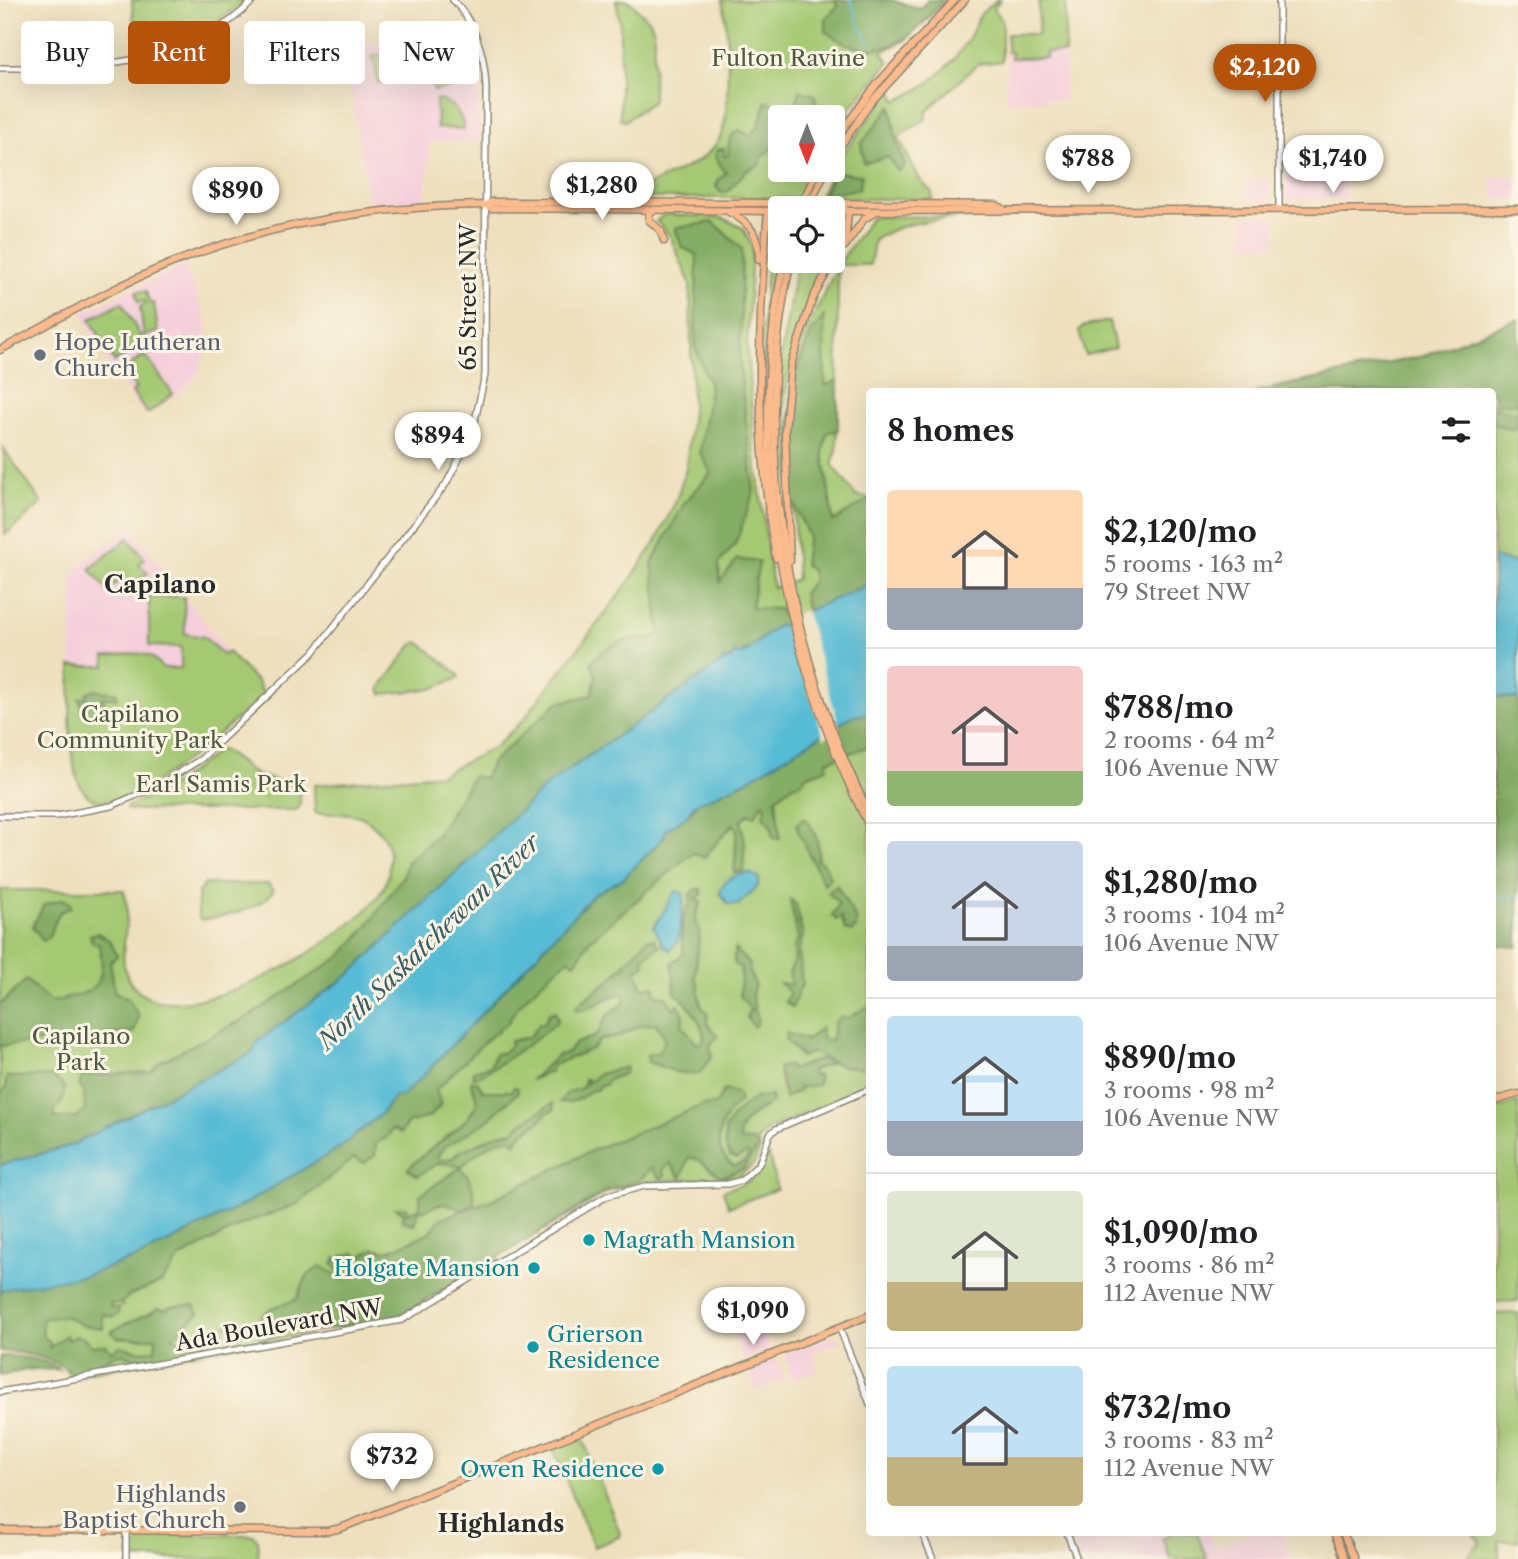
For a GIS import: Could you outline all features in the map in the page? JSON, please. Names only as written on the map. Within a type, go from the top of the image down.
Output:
[{"type":"main road","points":[[845,126],[877,84],[955,0]]},
{"type":"main road","points":[[845,140],[871,102],[965,0]]},
{"type":"main road","points":[[0,350],[145,274],[243,239],[368,212],[486,205],[491,202],[768,208]]},
{"type":"main road","points":[[845,203],[996,205],[1002,208],[1518,209]]},
{"type":"main road","points":[[486,205],[491,208],[768,211],[761,283],[759,373],[762,465],[776,560],[786,575]]},
{"type":"main road","points":[[845,212],[996,212],[1002,208]]},
{"type":"main road","points":[[660,209],[650,212],[648,216],[661,231],[664,241]]},
{"type":"main road","points":[[845,209],[848,212]]},
{"type":"main road","points":[[726,211],[749,223],[754,230],[759,247],[761,283]]},
{"type":"main road","points":[[845,238],[848,212]]},
{"type":"main road","points":[[845,244],[864,219],[877,212]]},
{"type":"main road","points":[[782,273],[771,331],[767,406],[770,477],[786,575],[811,686],[866,819]]},
{"type":"main road","points":[[786,575],[774,398],[781,313],[789,273]]},
{"type":"main road","points":[[786,575],[785,469],[789,377],[807,314],[828,273]]},
{"type":"main road","points":[[847,774],[866,807]]},
{"type":"main road","points":[[1496,1100],[1518,1094]]},
{"type":"main road","points":[[0,1530],[328,1531],[341,1528],[866,1317]]},
{"type":"main road","points":[[1335,1536],[1345,1559]]},
{"type":"main road","points":[[1344,1536],[1354,1559]]},
{"type":"street","points":[[0,68],[83,67],[173,49],[216,30],[254,0]]},
{"type":"street","name":"65 Street NW","points":[[0,816],[57,816],[116,804],[172,779],[223,739],[332,632],[440,492],[463,455],[476,421],[485,382],[485,74],[479,42],[467,18],[453,0]]},
{"type":"street","points":[[1279,0],[1279,209]]},
{"type":"street","name":"Ada Boulevard NW","points":[[0,1392],[402,1320],[607,1196],[645,1186],[728,1184],[742,1180],[759,1164],[770,1134],[776,1129],[866,1091]]},
{"type":"street","points":[[839,1327],[866,1394]]},
{"type":"street","points":[[126,1530],[126,1559]]},
{"type":"street","points":[[923,1536],[933,1559]]},
{"type":"street","points":[[1068,1536],[1077,1559]]},
{"type":"shaded area","points":[[379,42],[379,84],[477,84],[481,141],[430,141],[425,200],[370,205],[349,84],[365,84],[365,45]]},
{"type":"shaded area","points":[[1007,52],[1065,53],[1065,100],[1006,101]]},
{"type":"shaded area","points":[[1285,176],[1346,176],[1346,199],[1285,199]]},
{"type":"shaded area","points":[[1493,177],[1518,177],[1518,200],[1493,199]]},
{"type":"shaded area","points":[[1272,179],[1269,200],[1246,200],[1246,180]]},
{"type":"shaded area","points":[[1243,215],[1270,216],[1275,219],[1275,245],[1243,244]]},
{"type":"shaded area","points":[[184,265],[206,319],[208,343],[198,374],[183,390],[145,416],[106,361],[82,313]]},
{"type":"shaded area","points":[[130,527],[228,652],[207,669],[71,666],[73,576],[79,566]]},
{"type":"shaded area","points":[[759,1316],[770,1349],[743,1360],[731,1327]]},
{"type":"shaded area","points":[[834,1335],[840,1342],[812,1353],[819,1370],[792,1380],[785,1354]]},
{"type":"shaded area","points":[[773,1359],[778,1361],[785,1379],[756,1390],[747,1369]]},
{"type":"shaded area","points":[[1092,1536],[1210,1536],[1215,1548],[1245,1536],[1283,1536],[1292,1559],[1081,1559],[1075,1543]]},
{"type":"green space","points":[[132,0],[247,0],[217,21],[134,21]]},
{"type":"green space","points":[[616,0],[628,0],[650,21],[654,30],[653,101],[625,121],[620,119],[620,24]]},
{"type":"green space","name":"Fulton Ravine","points":[[722,0],[890,0],[921,9],[928,0],[944,0],[906,40],[882,52],[889,62],[845,116],[845,105],[768,105],[768,182],[807,182],[800,196],[630,198],[648,185],[700,159],[718,141],[725,118],[728,84]]},
{"type":"green space","points":[[834,0],[890,0],[921,9],[928,0],[944,0],[905,38],[877,49],[845,43],[826,32],[826,18],[838,6]]},
{"type":"green space","points":[[1000,0],[993,9],[1002,20],[1002,61],[978,64],[927,111],[926,119],[898,137],[920,180],[932,192],[932,199],[845,199],[845,196],[820,196],[827,182],[845,182],[845,151],[892,88],[896,101],[937,76],[962,49],[981,14]]},
{"type":"green space","points":[[1039,0],[1066,0],[1065,53],[1046,52],[1046,58],[1011,58],[1011,52],[1007,52],[1007,34],[1038,34]]},
{"type":"green space","points":[[379,55],[379,83],[378,83],[373,56]]},
{"type":"green space","points":[[433,84],[466,84],[466,85],[434,91]]},
{"type":"green space","points":[[800,91],[815,95],[817,105],[794,105]]},
{"type":"green space","points":[[436,99],[456,109],[464,129],[437,128]]},
{"type":"green space","points":[[766,102],[776,105],[768,105],[768,152],[759,165],[746,171],[727,192],[721,193],[716,187],[718,180],[726,173],[715,157],[717,150],[724,148],[724,156],[728,156],[733,135],[739,130],[748,135],[752,133],[760,121]]},
{"type":"green space","points":[[891,106],[896,139],[905,166],[898,171],[888,157],[864,163],[861,144]]},
{"type":"green space","points":[[845,173],[862,175],[859,189],[823,195],[830,182],[845,182]]},
{"type":"green space","name":"Capilano Park","points":[[665,214],[723,218],[743,228],[752,247],[747,347],[755,454],[773,588],[797,579],[789,427],[794,378],[803,337],[834,273],[838,273],[837,450],[832,464],[856,496],[866,497],[866,586],[807,611],[787,626],[349,975],[0,1165],[0,890],[123,890],[127,914],[123,955],[129,980],[138,991],[162,1001],[193,1001],[230,991],[269,975],[340,932],[366,909],[383,889],[388,877],[388,848],[380,832],[367,820],[356,815],[315,813],[314,785],[442,774],[495,747],[523,720],[623,590],[656,542],[676,501],[686,469],[692,410],[690,283],[669,234],[656,221]]},
{"type":"green space","points":[[995,216],[932,221],[900,227],[874,241],[870,265],[845,265],[845,255],[872,217]]},
{"type":"green space","points":[[713,222],[742,249],[740,366],[754,492],[735,545],[719,563],[720,582],[737,559],[759,562],[751,608],[780,609],[787,626],[749,650],[725,660],[546,786],[349,975],[258,1041],[252,1053],[72,1145],[0,1165],[0,1095],[6,1087],[6,1077],[53,1076],[65,1088],[62,1101],[54,1111],[55,1118],[75,1118],[85,1111],[84,1092],[79,1086],[82,1076],[150,1072],[161,1061],[248,1017],[341,956],[366,928],[403,876],[407,862],[436,836],[473,776],[484,778],[492,762],[557,703],[592,695],[596,676],[591,662],[601,653],[624,641],[660,634],[652,563],[684,503],[711,473],[700,452],[710,387],[695,347],[697,255],[682,247],[675,228]]},
{"type":"green space","points":[[768,254],[768,273],[776,273],[763,391],[762,333]]},
{"type":"green space","points":[[795,273],[823,273],[807,309],[792,357],[784,406],[781,459],[780,361]]},
{"type":"green space","points":[[146,291],[149,303],[154,303],[158,332],[144,336],[140,307],[145,305],[144,301],[138,302],[136,292]]},
{"type":"green space","points":[[122,302],[145,345],[114,362],[90,319]]},
{"type":"green space","points":[[824,316],[825,385],[838,381],[838,430],[827,433],[823,451],[833,521],[866,501],[866,586],[807,611],[803,594],[813,580],[811,570],[804,564],[808,535],[790,496],[789,427],[794,378],[811,333]]},
{"type":"green space","points":[[1518,319],[1518,564],[1496,558],[1496,388],[1273,388],[1423,356]]},
{"type":"green space","points":[[1518,319],[1518,403],[1496,406],[1496,388],[1273,388],[1423,356]]},
{"type":"green space","points":[[1109,321],[1115,348],[1085,355],[1079,331],[1082,327]]},
{"type":"green space","points":[[145,355],[173,394],[149,413],[132,392],[136,389],[123,370]]},
{"type":"green space","points":[[1496,408],[1518,413],[1515,430],[1496,425]]},
{"type":"green space","points":[[4,449],[42,503],[5,535]]},
{"type":"green space","points":[[128,538],[145,559],[139,564],[148,573],[126,590],[118,582],[107,590],[90,569]]},
{"type":"green space","name":"Capilano Community Park","points":[[149,596],[184,597],[185,634],[204,637],[223,655],[228,652],[258,683],[263,695],[180,765],[127,796],[105,801],[88,796],[80,786],[75,771],[70,735],[71,666],[105,666],[105,656],[136,653],[150,656],[162,668],[181,668],[181,647],[149,646]]},
{"type":"green space","points":[[419,642],[458,674],[459,678],[431,689],[382,694],[380,688],[412,645]]},
{"type":"green space","points":[[96,690],[117,693],[117,698],[103,698],[104,706],[110,712],[84,716],[79,698],[86,698],[87,692]]},
{"type":"green space","points":[[1496,696],[1518,699],[1518,947],[1496,945]]},
{"type":"green space","points":[[866,714],[866,1087],[768,1130],[756,1142],[760,1149],[754,1164],[738,1177],[658,1181],[611,1190],[399,1317],[70,1376],[66,1369],[53,1360],[15,1352],[0,1315],[139,1257],[243,1205],[339,1148],[424,1076],[545,948],[624,878],[694,806],[730,790],[851,717]]},
{"type":"green space","points":[[866,714],[866,747],[827,761],[827,768],[806,776],[800,784],[795,784],[776,798],[780,839],[773,838],[771,826],[763,816],[766,806],[762,803],[755,816],[749,813],[741,821],[745,841],[743,871],[734,873],[737,829],[733,824],[704,858],[694,853],[685,859],[590,940],[575,963],[569,959],[534,989],[509,1022],[486,1040],[436,1090],[441,1105],[429,1117],[407,1123],[401,1133],[393,1129],[386,1138],[376,1143],[375,1155],[364,1163],[354,1158],[297,1204],[243,1224],[180,1258],[161,1283],[130,1295],[121,1303],[123,1307],[119,1303],[110,1304],[111,1308],[119,1308],[118,1314],[113,1317],[102,1314],[103,1328],[82,1325],[65,1316],[42,1319],[43,1337],[50,1341],[49,1348],[66,1335],[68,1340],[76,1336],[84,1338],[92,1346],[106,1345],[112,1351],[120,1346],[140,1351],[155,1350],[156,1338],[119,1338],[111,1332],[158,1308],[165,1310],[173,1306],[194,1305],[199,1313],[172,1337],[185,1344],[204,1337],[206,1339],[210,1331],[228,1324],[222,1338],[210,1348],[145,1362],[123,1354],[115,1355],[75,1374],[39,1357],[0,1351],[0,1290],[139,1257],[243,1205],[339,1148],[381,1114],[395,1096],[402,1096],[424,1075],[594,894],[624,878],[665,836],[663,832],[687,816],[698,803],[746,781],[851,717]]},
{"type":"green space","name":"Earl Samis Park","points":[[219,750],[258,776],[296,785],[300,790],[300,806],[296,810],[127,810],[126,807],[175,784]]},
{"type":"green space","points":[[804,818],[816,838],[817,860],[824,864],[830,877],[824,885],[798,831],[797,824]]},
{"type":"green space","points":[[205,884],[268,884],[273,891],[250,908],[201,920],[198,916],[198,892]]},
{"type":"green space","points":[[837,886],[856,919],[856,928],[852,932],[845,930],[841,917],[836,920],[832,915],[839,904],[828,892]]},
{"type":"green space","points":[[701,889],[702,894],[694,899],[701,902],[695,919],[700,930],[695,977],[701,1006],[708,1013],[707,1023],[718,1036],[710,1045],[712,1056],[699,1074],[676,1072],[648,1062],[647,1055],[659,1052],[665,1040],[657,1024],[642,1025],[617,1037],[600,1040],[592,1049],[553,1065],[551,1071],[531,1080],[558,1055],[567,1053],[576,1043],[596,1036],[607,1016],[624,1003],[624,994],[618,994],[588,1008],[575,1009],[614,976],[648,939],[654,939],[659,946],[643,958],[645,965],[636,970],[643,988],[654,986],[656,995],[665,996],[674,1009],[678,1004],[684,1015],[682,1025],[697,1044],[704,1040],[694,1013],[675,993],[672,963],[684,953],[683,921],[690,905],[690,894]]},
{"type":"green space","points":[[62,899],[69,902],[71,907],[59,913],[49,936],[43,941],[33,927],[35,921],[43,905]]},
{"type":"green space","points":[[790,899],[796,904],[803,936],[799,949],[802,984],[792,1007],[785,1002],[790,993],[780,983],[791,985],[789,973],[795,959],[794,947],[798,939]]},
{"type":"green space","points":[[98,933],[110,941],[117,956],[110,962],[115,992],[127,998],[139,1016],[134,1032],[0,1046],[0,1005],[26,980],[51,1002],[76,996],[93,987],[99,980],[102,960],[99,945],[92,942],[90,935]]},
{"type":"green space","points":[[735,949],[750,965],[749,972],[755,984],[752,995],[758,1021],[754,1027],[747,1017],[749,1011],[752,1011],[740,996],[741,968],[734,963]]},
{"type":"green space","points":[[866,1007],[866,1062],[862,1068],[841,1066],[812,1052],[801,1057],[785,1039],[786,1033],[807,1040],[821,1028],[822,1038],[831,1041],[835,1022],[841,1017],[846,1019]]},
{"type":"green space","points":[[555,1011],[558,1020],[544,1032],[503,1062],[473,1077],[473,1071],[490,1066],[495,1054],[504,1052],[511,1045],[510,1041],[529,1037],[539,1024],[544,1024],[548,1014]]},
{"type":"green space","points":[[821,1059],[831,1063],[811,1071],[811,1074],[819,1076],[818,1085],[798,1088],[800,1091],[785,1098],[778,1068],[789,1065],[791,1070]]},
{"type":"green space","points":[[626,1067],[625,1073],[608,1080],[604,1086],[599,1085],[597,1090],[573,1101],[560,1102],[567,1093],[582,1088],[584,1079],[587,1079],[586,1084],[599,1074]]},
{"type":"green space","points":[[471,1081],[477,1081],[483,1091],[511,1091],[514,1087],[518,1088],[518,1092],[486,1122],[443,1148],[437,1157],[440,1161],[455,1157],[456,1153],[499,1134],[513,1131],[553,1103],[554,1110],[546,1113],[518,1138],[516,1143],[509,1138],[496,1142],[461,1167],[437,1164],[418,1176],[408,1169],[462,1124],[475,1107]]},
{"type":"green space","points":[[724,1090],[737,1093],[740,1101],[727,1115],[719,1142],[726,1159],[734,1166],[743,1163],[749,1155],[747,1153],[737,1159],[730,1156],[725,1145],[725,1129],[744,1106],[757,1098],[771,1096],[772,1102],[742,1127],[740,1140],[756,1142],[759,1146],[743,1169],[721,1177],[699,1160],[689,1157],[681,1178],[670,1163],[662,1171],[665,1175],[661,1179],[651,1168],[640,1180],[605,1192],[399,1316],[307,1333],[295,1322],[281,1324],[277,1335],[261,1341],[258,1324],[261,1317],[272,1308],[296,1300],[307,1276],[321,1266],[344,1279],[333,1264],[336,1257],[339,1260],[355,1253],[360,1257],[374,1248],[387,1251],[405,1244],[430,1232],[440,1219],[493,1199],[593,1150],[703,1105],[715,1105]]},
{"type":"green space","points":[[1518,1102],[1518,1301],[1496,1302],[1496,1108]]},
{"type":"green space","points":[[769,1155],[777,1189],[729,1207],[723,1191],[749,1181]]},
{"type":"green space","points":[[460,1168],[471,1184],[473,1205],[462,1210],[443,1203],[418,1212],[414,1224],[402,1221],[404,1213],[396,1208],[406,1207],[407,1213],[420,1208],[420,1195]]},
{"type":"green space","points":[[1518,1313],[1518,1541],[1499,1541],[1499,1559],[1466,1559],[1481,1541],[1475,1536],[1496,1536],[1496,1314]]},
{"type":"green space","points":[[0,1356],[40,1361],[60,1370],[31,1369],[0,1376]]},
{"type":"green space","points":[[578,1438],[583,1439],[620,1533],[619,1537],[594,1547],[553,1448]]},
{"type":"green space","points":[[134,1535],[254,1535],[258,1540],[258,1559],[130,1559],[130,1540]]},
{"type":"green space","points":[[1198,1536],[1207,1559],[1171,1559],[1162,1538]]},
{"type":"water","points":[[1496,558],[1518,564],[1518,699],[1496,696]]},
{"type":"water","name":"North Saskatchewan River","points":[[866,586],[866,714],[851,717],[746,781],[694,805],[687,816],[664,831],[665,836],[624,878],[594,894],[424,1075],[402,1096],[395,1096],[381,1114],[339,1148],[243,1205],[139,1257],[84,1276],[0,1290],[0,1165],[72,1145],[252,1053],[258,1041],[349,975],[546,786],[725,660],[733,658],[734,651],[737,655],[744,654],[778,625],[787,626],[807,611]]},
{"type":"water","points":[[750,873],[759,878],[758,886],[738,905],[728,904],[720,893],[724,884],[736,876]]},
{"type":"water","points":[[676,891],[683,893],[684,899],[678,941],[670,950],[663,945],[654,927]]},
{"type":"pier","points":[[805,609],[840,728],[824,739],[787,621]]},
{"type":"waterway","points":[[851,0],[859,25],[870,43]]},
{"type":"waterway","points":[[1496,897],[1507,899],[1518,896]]},
{"type":"place","name":"Hope Lutheran Church","points":[[40,355]]},
{"type":"place","name":"Magrath Mansion","points":[[589,1240]]},
{"type":"place","name":"Holgate Mansion","points":[[534,1268]]},
{"type":"place","name":"Grierson Residence","points":[[533,1347]]},
{"type":"place","name":"Owen Residence","points":[[658,1469]]},
{"type":"place","name":"Highlands Baptist Church","points":[[240,1507]]},
{"type":"district","name":"Capilano","points":[[160,585]]},
{"type":"district","name":"Highlands","points":[[501,1524]]}]
